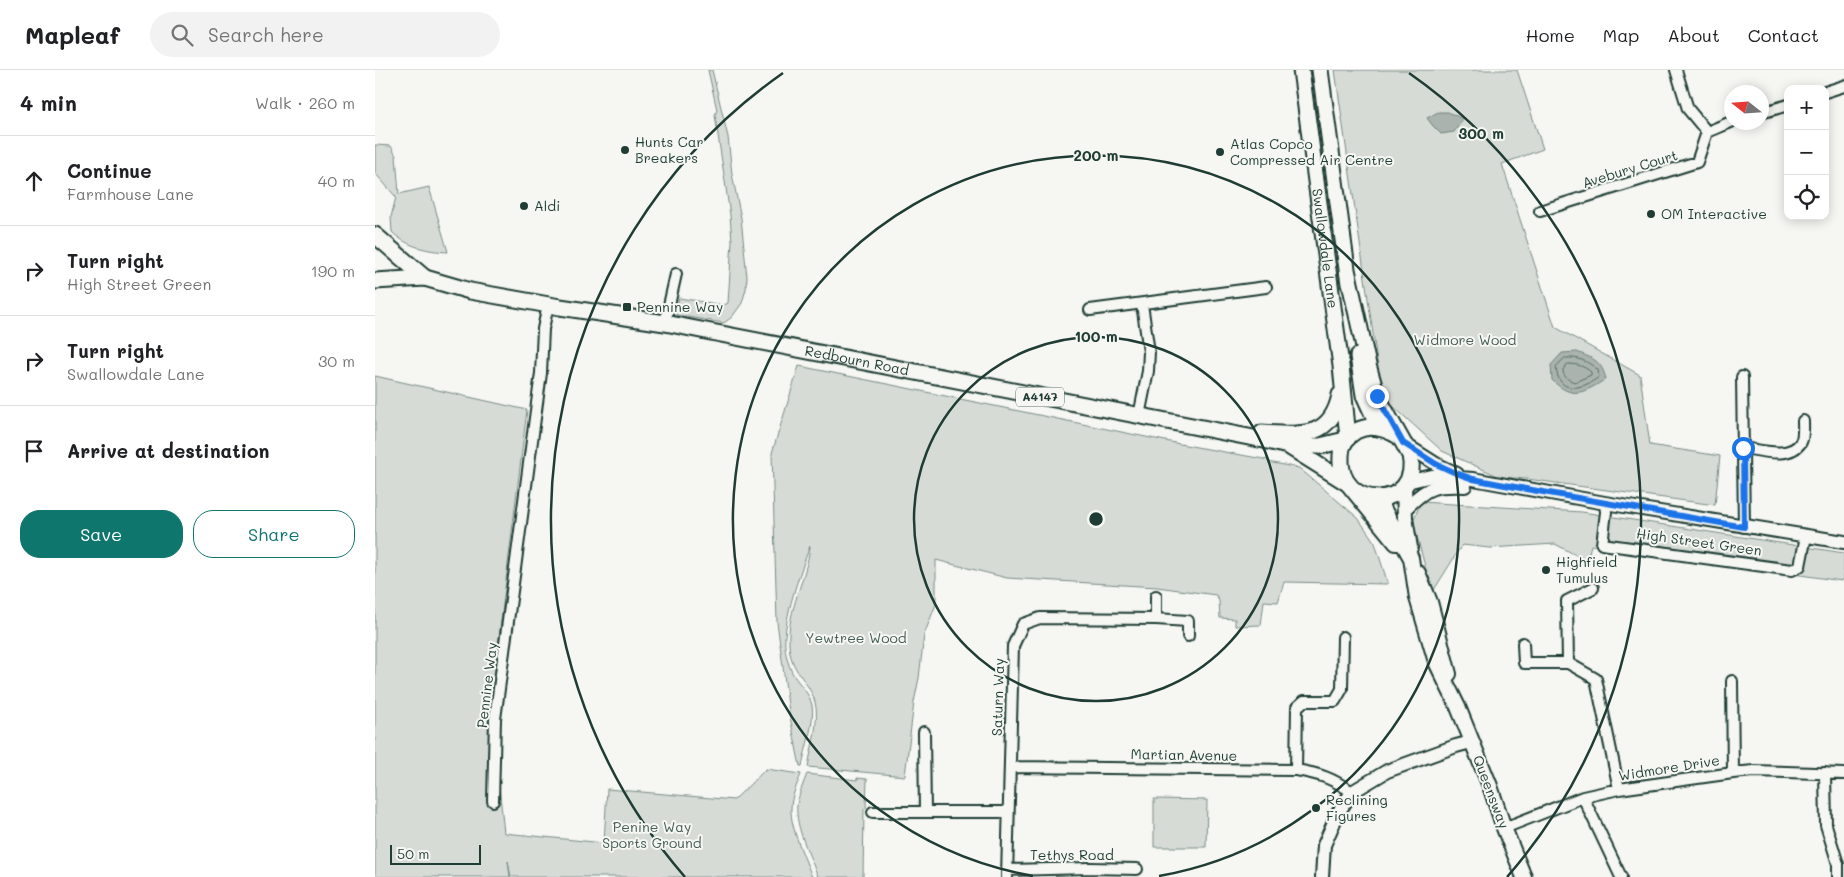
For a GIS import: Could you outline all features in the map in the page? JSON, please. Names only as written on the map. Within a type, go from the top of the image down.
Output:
[{"type":"main road","name":"Swallowdale Lane","points":[[1301,70],[1341,366],[1346,439]]},
{"type":"main road","name":"Swallowdale Lane","points":[[1320,70],[1364,395],[1379,428]]},
{"type":"main road","name":"Redbourn Road","points":[[375,235],[425,278]]},
{"type":"main road","name":"Swallowdale Lane","points":[[1348,274],[1377,396],[1401,440]]},
{"type":"main road","name":"Redbourn Road","points":[[375,281],[425,278],[470,290],[665,324],[1288,446],[1320,446],[1346,439]]},
{"type":"main road","name":"Swallowdale Lane","points":[[1203,429],[1271,434],[1305,434],[1318,430],[1330,420],[1335,412],[1341,392],[1341,366]]},
{"type":"main road","points":[[1369,427],[1390,431],[1401,440],[1410,455],[1411,462],[1406,484],[1390,497],[1378,499],[1366,497],[1349,486],[1341,462],[1342,447],[1346,439],[1359,430],[1369,427]]},
{"type":"main road","name":"Redbourn Road","points":[[1288,446],[1349,486]]},
{"type":"main road","name":"Queensway","points":[[1406,484],[1405,509],[1411,558]]},
{"type":"main road","name":"Queensway","points":[[1349,486],[1393,540],[1411,558]]},
{"type":"main road","name":"Queensway","points":[[1378,499],[1411,558],[1430,602],[1458,707],[1524,877]]},
{"type":"street","points":[[1676,70],[1688,109],[1707,132],[1724,125]]},
{"type":"street","points":[[1829,91],[1844,86]]},
{"type":"street","points":[[1769,111],[1784,106]]},
{"type":"street","name":"Avebury Court","points":[[1540,211],[1697,162],[1707,132]]},
{"type":"street","points":[[665,324],[676,274]]},
{"type":"street","points":[[1090,310],[1266,288]]},
{"type":"street","points":[[1139,416],[1148,371],[1149,352],[1143,304]]},
{"type":"street","name":"Pennine Way","points":[[493,801],[495,719],[541,373],[543,329],[548,305]]},
{"type":"street","points":[[1742,377],[1744,527]]},
{"type":"street","points":[[1743,448],[1784,452],[1791,450],[1801,442],[1803,421]]},
{"type":"street","name":"High Street Green","points":[[1401,440],[1436,464],[1473,479]]},
{"type":"street","name":"High Street Green","points":[[1406,484],[1432,476],[1473,479],[1605,504],[1844,542]]},
{"type":"street","name":"High Street Green","points":[[1405,509],[1422,492],[1439,486],[1513,486]]},
{"type":"street","name":"High Street Green","points":[[1605,504],[1602,544],[1793,570],[1800,566],[1806,536]]},
{"type":"street","points":[[1568,663],[1567,602],[1593,588]]},
{"type":"street","points":[[1156,596],[1156,619]]},
{"type":"street","name":"Saturn Way","points":[[1007,873],[1013,646],[1023,624],[1040,618],[1188,621],[1188,636]]},
{"type":"street","points":[[1296,770],[1297,708],[1305,701],[1335,701],[1342,689],[1343,637]]},
{"type":"street","points":[[1523,643],[1524,663],[1568,663],[1596,679],[1619,789]]},
{"type":"street","points":[[1732,681],[1733,773]]},
{"type":"street","points":[[925,732],[925,812]]},
{"type":"street","points":[[1322,877],[1324,846],[1338,813],[1352,792],[1387,770],[1471,742]]},
{"type":"street","name":"Martian Avenue","points":[[1010,767],[1296,770],[1316,773],[1335,780],[1352,792]]},
{"type":"street","name":"Widmore Drive","points":[[1504,828],[1583,797],[1619,789],[1754,771],[1844,774]]},
{"type":"street","points":[[1825,773],[1826,825],[1838,864],[1838,877]]},
{"type":"street","points":[[1583,797],[1621,877]]},
{"type":"street","points":[[873,812],[1008,812]]},
{"type":"street","name":"Tethys Road","points":[[1007,873],[1090,868],[1137,869]]},
{"type":"green space","points":[[708,70],[712,70],[728,137],[732,174],[741,218],[747,277],[742,303],[732,317],[724,323],[676,315],[679,298],[724,305],[728,303],[732,241],[730,215],[715,115],[717,110]]},
{"type":"green space","name":"Widmore Wood","points":[[1335,70],[1517,70],[1543,149],[1502,164],[1555,327],[1640,375],[1650,445],[1720,456],[1715,505],[1527,479],[1500,477],[1442,451],[1382,396]]},
{"type":"green space","points":[[375,145],[391,146],[396,156],[399,194],[429,187],[448,252],[433,251],[411,245],[392,232],[391,217],[396,197],[375,173]]},
{"type":"green space","name":"Yewtree Wood","points":[[799,366],[1180,444],[1269,460],[1268,462],[1299,468],[1358,518],[1375,543],[1388,584],[1284,582],[1278,602],[1264,601],[1261,625],[1235,626],[1235,619],[1220,618],[1219,601],[1216,595],[1157,587],[1007,578],[936,560],[936,604],[924,635],[905,776],[808,767],[816,725],[816,709],[812,694],[793,662],[790,653],[789,631],[810,546],[789,609],[785,635],[785,651],[789,666],[807,693],[813,712],[802,766],[800,766],[789,712],[777,622],[772,453]]},
{"type":"green space","name":"Penine Way Sports Ground","points":[[375,376],[527,410],[489,718],[488,765],[497,766],[504,833],[604,843],[607,789],[734,800],[766,769],[801,774],[792,800],[791,816],[795,834],[812,877],[511,877],[508,861],[510,877],[375,877]]},
{"type":"green space","points":[[1421,502],[1582,512],[1844,553],[1844,577],[1842,581],[1591,545],[1587,561],[1555,544],[1490,548],[1462,545],[1432,593],[1413,521]]},
{"type":"green space","points":[[807,774],[857,780],[857,778],[867,779],[866,808],[864,809],[863,877],[818,877],[807,851],[797,814],[799,797]]},
{"type":"green space","points":[[1154,799],[1207,800],[1206,847],[1154,847]]},
{"type":"water","points":[[1438,112],[1448,112],[1463,119],[1454,132],[1441,134],[1427,118]]},
{"type":"water","points":[[1577,352],[1596,361],[1602,368],[1606,379],[1585,391],[1572,392],[1559,386],[1552,380],[1551,365],[1562,353]]},
{"type":"place","name":"Hunts Car Breakers","points":[[625,150]]},
{"type":"place","name":"Atlas Copco Compressed Air Centre","points":[[1220,152]]},
{"type":"place","name":"Aldi","points":[[524,206]]},
{"type":"place","name":"OM Interactive","points":[[1651,214]]},
{"type":"place","name":"Pennine Way","points":[[627,307]]},
{"type":"place","name":"Highfield Tumulus","points":[[1546,570]]},
{"type":"place","name":"Reclining Figures","points":[[1316,808]]},
{"type":"route","points":[[1377,396],[1403,443],[1436,464],[1456,473],[1473,479],[1605,504],[1744,527],[1743,448]]}]
